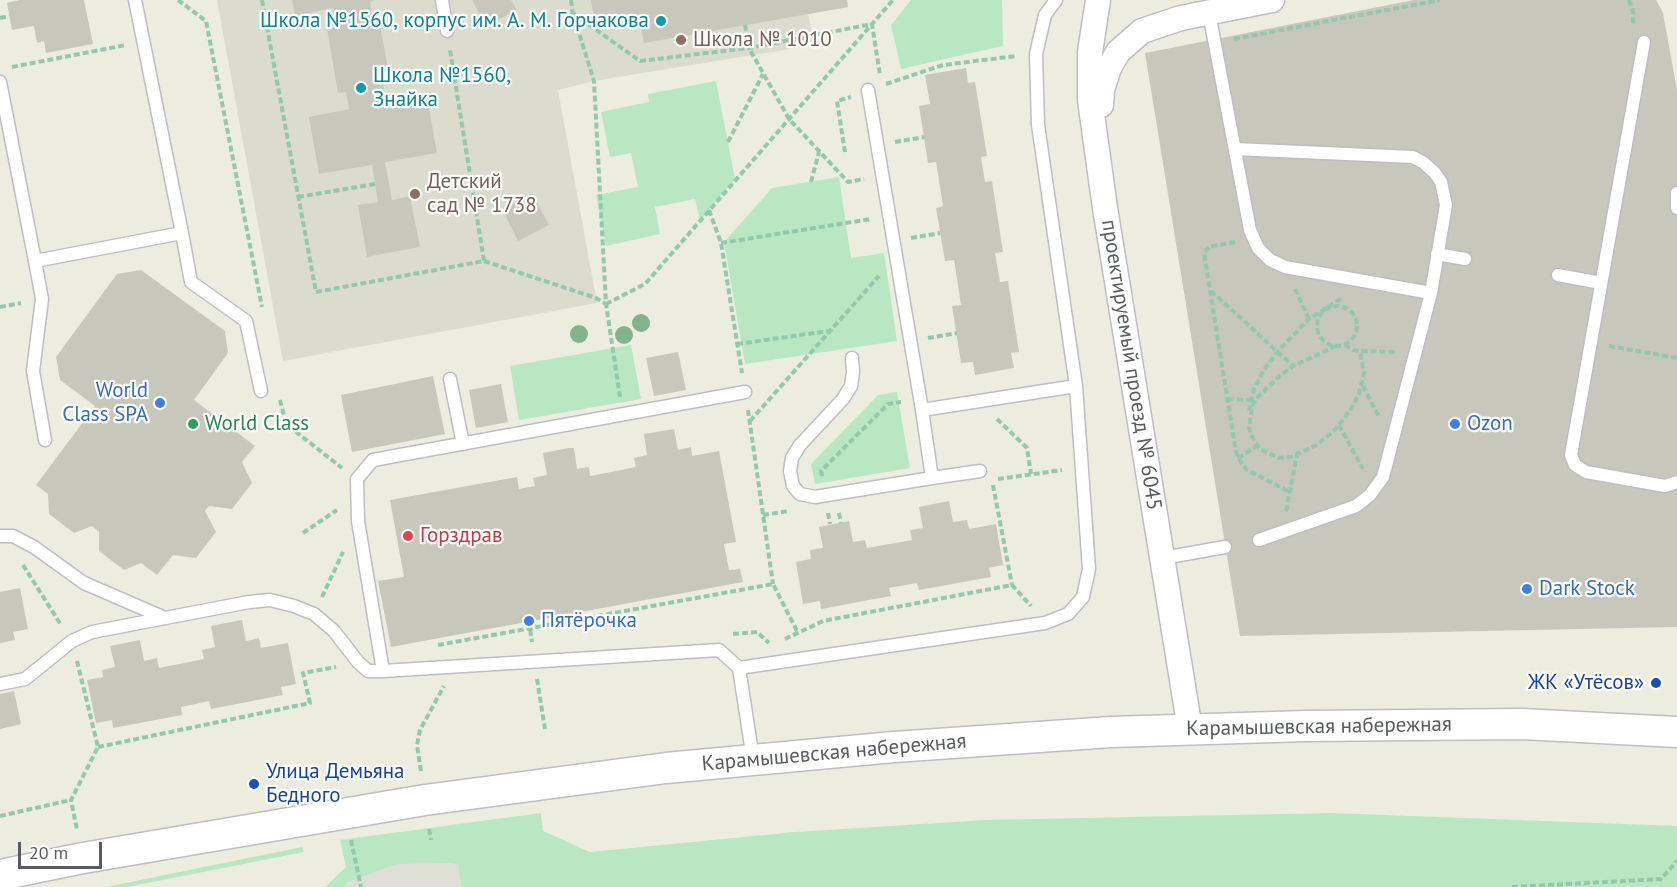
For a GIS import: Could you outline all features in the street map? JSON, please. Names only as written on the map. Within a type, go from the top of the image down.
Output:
[{"type":"street","name":"проектируемый проезд № 6045","points":[[1098,0],[1090,52],[1090,100],[1105,208],[1190,729]]},
{"type":"street","points":[[1097,140],[1102,90],[1109,68],[1118,52],[1142,31],[1154,26],[1272,0]]},
{"type":"street","name":"Карамышевская набережная","points":[[0,875],[83,858],[425,800],[666,768],[917,745],[1190,729],[1522,724],[1677,732]]},
{"type":"lane","points":[[135,0],[191,282],[246,321],[261,391]]},
{"type":"lane","points":[[442,0],[447,31]]},
{"type":"lane","points":[[739,668],[1045,623],[1068,614],[1083,597],[1089,569],[1076,386],[1038,124],[1036,54],[1045,15],[1056,0]]},
{"type":"lane","points":[[1209,13],[1253,238],[1263,254],[1285,267],[1431,292]]},
{"type":"lane","points":[[1644,42],[1571,455],[1579,469],[1586,472],[1665,486],[1677,482]]},
{"type":"lane","points":[[0,82],[42,298],[33,371],[45,440]]},
{"type":"lane","points":[[868,90],[932,478]]},
{"type":"lane","points":[[1235,149],[1413,157],[1435,173],[1445,195],[1446,205],[1431,292],[1383,477],[1365,500],[1347,510],[1259,540]]},
{"type":"lane","points":[[1677,193],[1677,208]]},
{"type":"lane","points":[[35,261],[182,233]]},
{"type":"lane","points":[[1437,254],[1465,259]]},
{"type":"lane","points":[[1558,275],[1602,283]]},
{"type":"lane","points":[[852,358],[851,386],[843,399],[800,445],[792,458],[790,471],[793,486],[800,494],[825,495],[980,471]]},
{"type":"lane","points":[[450,379],[463,444]]},
{"type":"lane","points":[[921,404],[979,401],[1076,386]]},
{"type":"lane","points":[[383,671],[358,521],[357,479],[374,460],[745,392]]},
{"type":"lane","points":[[3,536],[13,536],[34,547],[84,583],[165,618]]},
{"type":"lane","points":[[1163,558],[1225,547]]},
{"type":"lane","points":[[0,684],[26,679],[72,641],[92,632],[270,600],[314,614],[334,632],[362,667],[368,671],[719,650],[739,668],[753,759]]},
{"type":"path","points":[[178,0],[206,21],[263,314]]},
{"type":"path","points":[[262,0],[316,292],[484,261],[596,298],[606,304]]},
{"type":"path","points":[[571,0],[573,14],[594,81],[606,304],[622,415]]},
{"type":"path","points":[[606,304],[645,284],[893,0]]},
{"type":"path","points":[[1215,43],[1440,0]]},
{"type":"path","points":[[573,14],[640,61],[749,48],[872,24]]},
{"type":"path","points":[[0,18],[9,16]]},
{"type":"path","points":[[872,24],[882,86],[943,65],[1036,54]]},
{"type":"path","points":[[745,25],[749,48],[789,119],[819,152],[848,182],[883,176]]},
{"type":"path","points":[[447,31],[484,261]]},
{"type":"path","points":[[11,67],[144,42]]},
{"type":"path","points":[[728,142],[763,74]]},
{"type":"path","points":[[837,101],[845,152]]},
{"type":"path","points":[[877,145],[924,137]]},
{"type":"path","points":[[811,182],[819,152]]},
{"type":"path","points":[[298,197],[375,184]]},
{"type":"path","points":[[709,209],[721,243],[750,421],[773,584],[798,633]]},
{"type":"path","points":[[721,243],[889,217]]},
{"type":"path","points":[[893,241],[940,233]]},
{"type":"path","points":[[1253,238],[1207,248],[1204,253],[1238,458],[1247,470],[1290,492]]},
{"type":"path","points":[[750,421],[896,257]]},
{"type":"path","points":[[1285,267],[1310,319]]},
{"type":"path","points":[[1360,351],[1364,380],[1350,411],[1339,425],[1315,446],[1297,455],[1279,458],[1257,446],[1249,428],[1250,400],[1259,379],[1277,352],[1310,319],[1368,282]]},
{"type":"path","points":[[1210,291],[1293,366]]},
{"type":"path","points":[[1249,417],[1258,397],[1293,366],[1336,346],[1345,345],[1353,339],[1358,330],[1353,311],[1344,306],[1335,305],[1325,308],[1318,316],[1316,326],[1319,336],[1326,343],[1336,346]]},
{"type":"path","points":[[737,344],[830,331]]},
{"type":"path","points":[[910,340],[957,333]]},
{"type":"path","points":[[1591,343],[1677,358]]},
{"type":"path","points":[[1345,345],[1360,351],[1415,352]]},
{"type":"path","points":[[279,392],[283,411],[291,428],[357,479]]},
{"type":"path","points":[[1228,399],[1250,400]]},
{"type":"path","points":[[979,401],[1027,448],[1031,474]]},
{"type":"path","points":[[830,524],[821,471],[888,404],[921,404]]},
{"type":"path","points":[[1339,425],[1374,491]]},
{"type":"path","points":[[1238,458],[1257,446]]},
{"type":"path","points":[[1282,532],[1297,455]]},
{"type":"path","points":[[992,480],[1012,585],[1045,623]]},
{"type":"path","points":[[303,533],[342,506]]},
{"type":"path","points":[[314,614],[358,521]]},
{"type":"path","points":[[3,536],[52,613]]},
{"type":"path","points":[[430,646],[773,584]]},
{"type":"path","points":[[790,637],[824,621],[1012,585]]},
{"type":"path","points":[[529,621],[531,628]]},
{"type":"path","points":[[0,816],[71,800],[98,747],[72,641]]},
{"type":"path","points":[[535,662],[545,729]]},
{"type":"path","points":[[98,747],[310,703],[303,673],[332,667]]},
{"type":"path","points":[[420,730],[455,667]]},
{"type":"path","points":[[1512,887],[1661,879],[1677,861]]},
{"type":"path","points":[[357,869],[361,887]]},
{"type":"shaded area","name":"Детский сад № 1738","points":[[217,0],[847,0],[848,7],[808,14],[815,45],[594,81],[558,90],[597,303],[283,361]]},
{"type":"shaded area","points":[[396,861],[458,863],[461,887],[333,887]]},
{"type":"green space","points":[[911,0],[1002,0],[1003,46],[901,69],[891,25]]},
{"type":"green space","points":[[716,81],[735,179],[700,220],[695,199],[655,207],[660,234],[606,246],[596,195],[638,187],[631,153],[610,157],[601,112],[649,102],[648,94]]},
{"type":"green space","points":[[839,177],[851,258],[884,253],[897,341],[745,364],[724,242],[772,188]]},
{"type":"green space","points":[[631,345],[641,399],[519,420],[510,366]]},
{"type":"green space","points":[[897,392],[910,468],[815,484],[811,464],[878,395]]},
{"type":"green space","points":[[541,813],[543,831],[590,852],[795,832],[986,820],[1332,813],[1677,826],[1677,887],[461,887],[458,864],[451,863],[397,864],[348,882],[343,887],[325,887],[346,867],[340,840]]},
{"type":"green space","points":[[302,847],[304,852],[127,887],[106,887]]},
{"type":"building","points":[[20,0],[84,0],[93,44],[46,53],[44,41],[37,43],[34,26],[12,30],[7,3]]},
{"type":"building","name":"Школа №1560, Знайка","points":[[292,0],[375,0],[370,2],[373,21],[379,20],[391,84],[383,85],[387,105],[427,97],[437,153],[385,162],[392,200],[410,196],[420,247],[367,257],[358,205],[378,202],[372,165],[319,174],[309,117],[349,109],[346,92],[338,93],[327,29],[336,27],[333,8],[295,16]]},
{"type":"building","points":[[472,0],[511,0],[517,10],[486,26]]},
{"type":"building","points":[[591,0],[847,0],[848,7],[644,43],[639,18],[595,25]]},
{"type":"building","points":[[1414,0],[1656,0],[1663,13],[1677,90],[1677,627],[1240,636],[1145,53]]},
{"type":"building","points":[[966,68],[968,83],[975,82],[987,156],[981,157],[985,182],[992,181],[1003,252],[995,253],[1000,282],[1008,281],[1019,352],[1011,353],[1014,368],[975,375],[973,362],[961,363],[952,306],[961,305],[954,260],[945,261],[936,208],[943,206],[936,162],[928,163],[919,106],[930,104],[925,75]]},
{"type":"building","points":[[532,193],[549,225],[518,241],[502,209]]},
{"type":"building","points":[[141,270],[225,331],[228,353],[194,400],[255,446],[242,462],[252,483],[232,509],[209,506],[205,511],[216,532],[196,558],[173,555],[157,575],[141,563],[124,570],[99,551],[99,532],[92,526],[74,533],[49,514],[48,494],[36,485],[95,406],[60,380],[56,357],[117,274]]},
{"type":"building","points":[[678,352],[686,390],[654,396],[646,358]]},
{"type":"building","points":[[433,376],[445,434],[352,452],[341,395]]},
{"type":"building","points":[[501,384],[508,422],[476,428],[469,390]]},
{"type":"building","points":[[674,429],[678,450],[691,447],[692,456],[719,451],[736,542],[724,544],[729,570],[740,569],[743,582],[391,647],[378,581],[404,577],[390,500],[517,477],[519,489],[535,486],[533,478],[547,475],[543,453],[569,448],[574,448],[577,469],[589,467],[590,476],[636,467],[634,458],[647,455],[644,434]]},
{"type":"building","points":[[949,501],[953,522],[967,520],[969,529],[996,524],[1003,565],[989,568],[991,577],[919,590],[917,583],[889,588],[891,596],[821,609],[820,601],[803,604],[796,562],[811,559],[810,550],[823,548],[819,527],[849,521],[853,542],[865,540],[867,548],[912,540],[910,530],[923,528],[919,507]]},
{"type":"building","points":[[20,588],[28,629],[13,632],[15,640],[0,643],[0,592]]},
{"type":"building","points":[[242,620],[246,641],[259,638],[261,648],[288,643],[296,684],[281,687],[283,695],[211,709],[209,701],[181,707],[182,715],[113,728],[112,720],[96,723],[87,680],[103,677],[102,670],[115,667],[110,646],[140,640],[144,661],[157,658],[159,668],[204,659],[202,650],[215,647],[211,626]]},
{"type":"building","points":[[14,691],[21,724],[0,729],[0,694]]},
{"type":"place","name":"Школа №1560, корпус им. А. М. Горчакова","points":[[661,21]]},
{"type":"place","name":"Школа № 1010","points":[[681,40]]},
{"type":"place","name":"Школа №1560, Знайка","points":[[361,88]]},
{"type":"place","name":"Детский сад № 1738","points":[[415,194]]},
{"type":"place","name":"World Class SPA","points":[[160,403]]},
{"type":"place","name":"World Class","points":[[193,424]]},
{"type":"place","name":"Ozon","points":[[1455,424]]},
{"type":"place","name":"Горздрав","points":[[408,536]]},
{"type":"place","name":"Dark Stock","points":[[1527,589]]},
{"type":"place","name":"Пятёрочка","points":[[529,621]]},
{"type":"place","name":"ЖК «Утёсов»","points":[[1656,683]]},
{"type":"place","name":"Улица Демьяна Бедного","points":[[254,784]]}]
